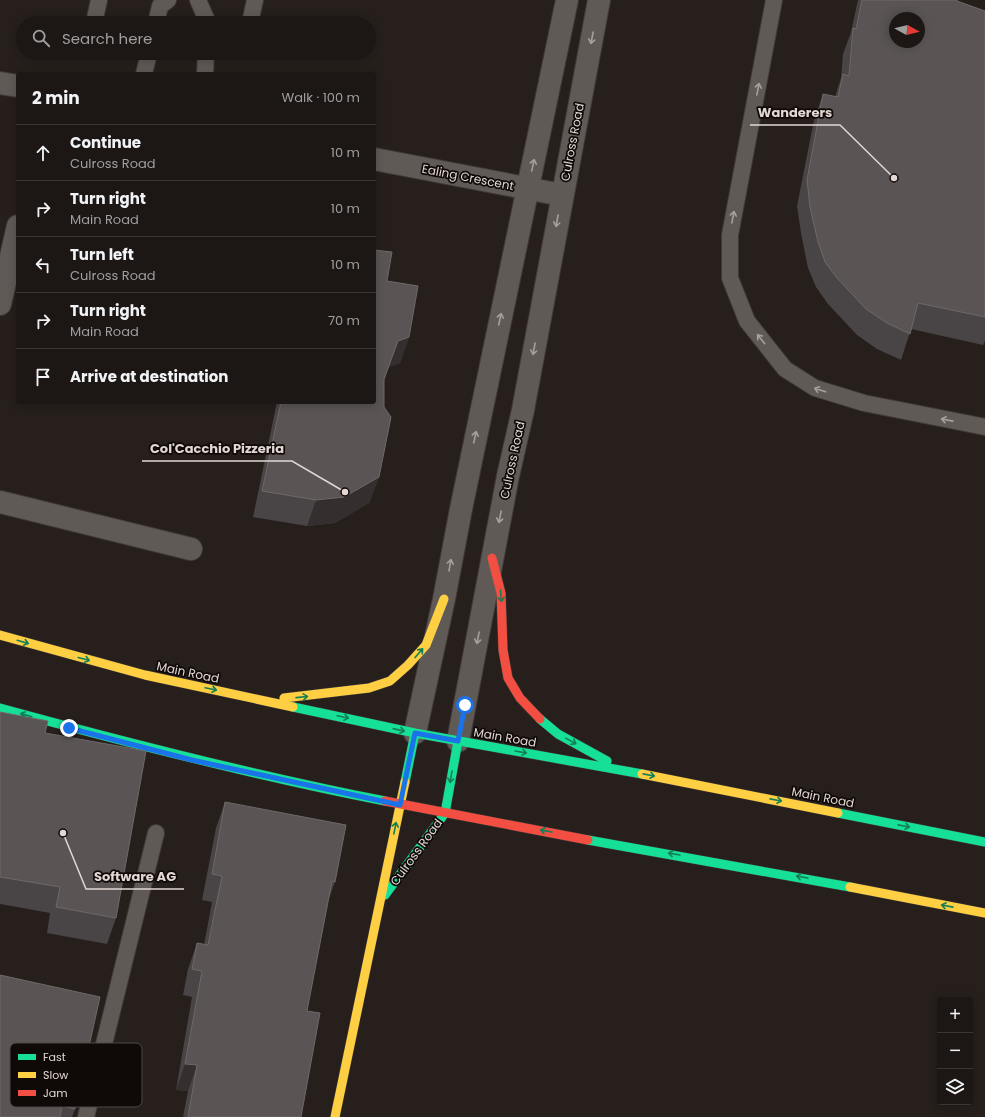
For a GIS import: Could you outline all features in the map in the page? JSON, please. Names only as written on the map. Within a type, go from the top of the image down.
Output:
[{"type":"main road","points":[[492,558],[501,593],[503,650],[508,678],[520,698],[540,719],[558,734],[622,770]]},
{"type":"main road","points":[[263,700],[368,688],[390,681],[408,665],[426,644],[444,599]]},
{"type":"main road","name":"Main Road","points":[[0,635],[145,675],[415,733],[622,770],[985,842]]},
{"type":"main road","points":[[0,708],[69,728],[192,760],[400,805],[840,884],[985,913]]},
{"type":"main road","name":"Culross Road","points":[[335,1117],[415,733]]},
{"type":"main road","name":"Culross Road","points":[[380,901],[445,813],[458,741]]},
{"type":"street","name":"Culross Road","points":[[415,733],[567,0]]},
{"type":"street","name":"Culross Road","points":[[458,741],[508,476],[523,410],[599,0]]},
{"type":"street","points":[[0,83],[16,86]]},
{"type":"street","name":"Ealing Crescent","points":[[376,159],[562,195]]},
{"type":"street","points":[[0,304],[16,235]]},
{"type":"street","points":[[0,502],[191,549]]},
{"type":"lane","points":[[96,16],[100,0]]},
{"type":"lane","points":[[158,16],[160,6],[168,0]]},
{"type":"lane","points":[[198,0],[205,16]]},
{"type":"lane","points":[[252,16],[256,0]]},
{"type":"lane","points":[[774,0],[730,235],[730,278],[746,320],[785,369],[815,388],[864,403],[985,428]]},
{"type":"lane","points":[[144,72],[147,60]]},
{"type":"lane","points":[[205,72],[206,60]]},
{"type":"lane","points":[[104,1043],[156,833]]},
{"type":"lane","points":[[86,1117],[88,1107]]},
{"type":"building","points":[[862,0],[957,0],[985,11],[985,317],[918,303],[910,334],[887,323],[866,309],[837,278],[825,262],[818,242],[810,207],[807,180],[823,94],[838,97],[843,74],[849,76],[853,28],[856,29]]},
{"type":"building","points":[[376,250],[392,252],[387,281],[418,286],[409,337],[398,341],[384,379],[384,407],[391,417],[379,477],[344,497],[316,500],[262,491],[281,404],[376,404]]},
{"type":"building","points":[[0,712],[48,721],[45,733],[146,751],[116,918],[56,907],[60,887],[0,877]]},
{"type":"building","points":[[225,802],[346,825],[335,882],[332,881],[307,1011],[320,1013],[301,1117],[188,1117],[197,1065],[185,1064],[202,971],[192,969],[197,943],[208,945],[222,876],[212,874]]},
{"type":"building","points":[[0,975],[100,997],[90,1043],[10,1043],[10,1107],[62,1107],[60,1117],[0,1117]]},
{"type":"traffic: fast","points":[[293,707],[415,733],[642,774]]},
{"type":"traffic: fast","points":[[0,708],[192,758],[288,781],[385,801]]},
{"type":"traffic: fast","points":[[540,719],[558,734],[607,761]]},
{"type":"traffic: fast","points":[[405,782],[415,733]]},
{"type":"traffic: fast","points":[[385,895],[445,813],[458,741]]},
{"type":"traffic: fast","points":[[838,813],[985,842]]},
{"type":"traffic: fast","points":[[588,840],[850,887]]},
{"type":"traffic: slow","points":[[284,698],[369,688],[390,681],[408,665],[426,645],[444,599]]},
{"type":"traffic: slow","points":[[0,635],[145,675],[293,707]]},
{"type":"traffic: slow","points":[[642,774],[838,813]]},
{"type":"traffic: slow","points":[[335,1117],[405,782]]},
{"type":"traffic: slow","points":[[850,887],[985,913]]},
{"type":"traffic: jam","points":[[492,558],[501,593],[503,650],[508,678],[520,698],[540,719]]},
{"type":"traffic: jam","points":[[385,801],[588,840]]},
{"type":"place","name":"Wanderers","points":[[894,178]]},
{"type":"place","name":"Col'Cacchio Pizzeria","points":[[345,492]]},
{"type":"place","name":"Software AG","points":[[63,833]]},
{"type":"route","points":[[69,728],[192,760],[400,805],[415,733],[458,741],[465,705]]}]
